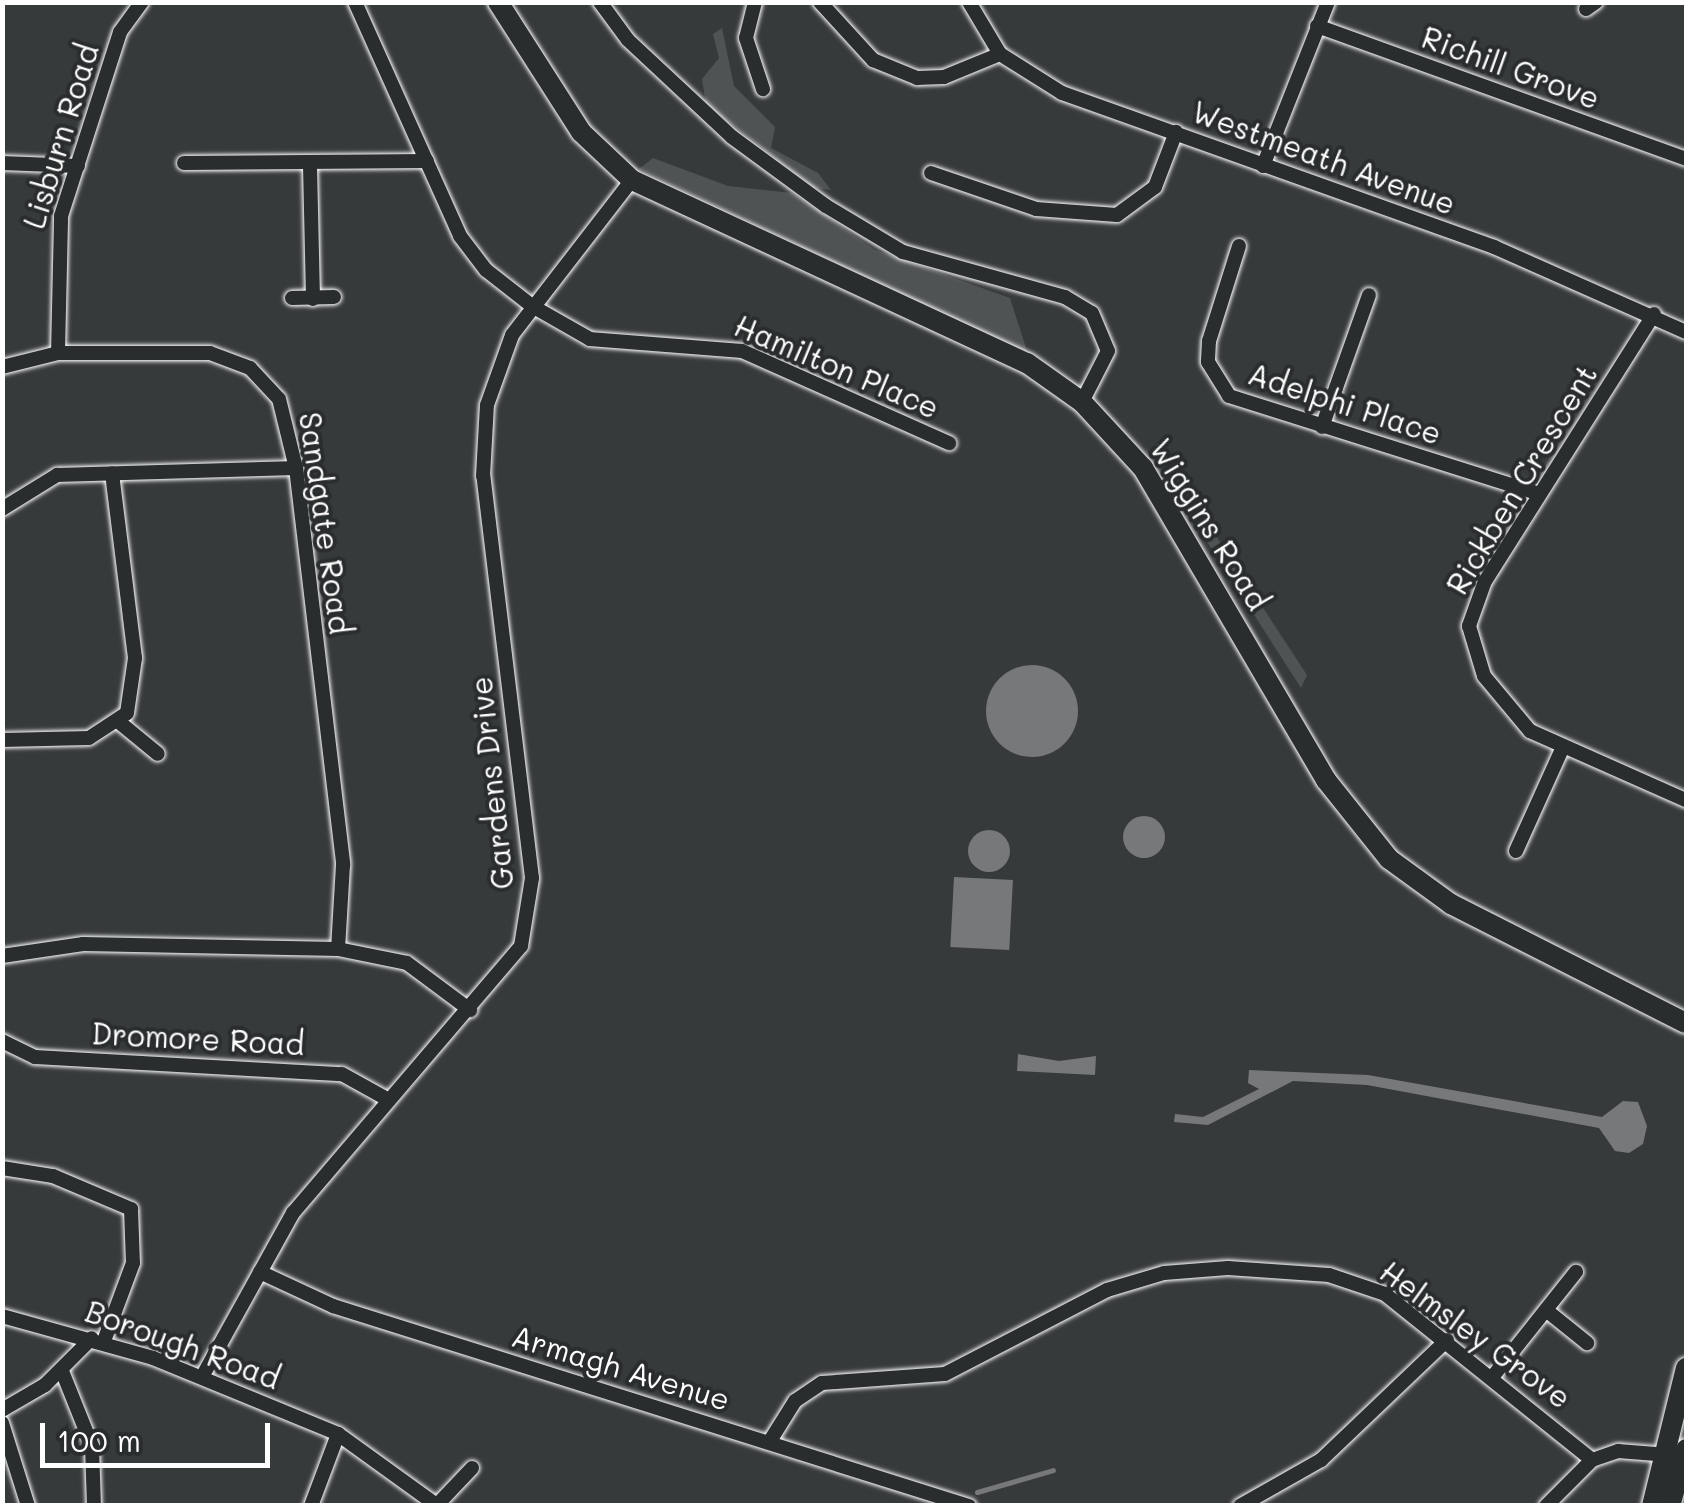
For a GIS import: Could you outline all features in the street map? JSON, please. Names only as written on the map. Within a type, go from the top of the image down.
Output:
[{"type":"street","name":"Lisburn Road","points":[[58,353],[55,251],[120,32],[142,2]]},
{"type":"street","points":[[355,2],[471,254],[532,306]]},
{"type":"street","name":"Wiggins Road","points":[[498,2],[582,132],[632,180],[1027,363],[1082,402],[1143,468],[1326,780],[1389,859],[1451,904],[1686,1022]]},
{"type":"street","points":[[600,2],[628,40],[720,126],[826,206],[903,252],[1066,297],[1092,313],[1108,351],[1082,402]]},
{"type":"street","points":[[755,2],[746,38],[763,89]]},
{"type":"street","points":[[820,2],[873,60],[916,78],[944,77],[1000,54]]},
{"type":"street","name":"Westmeath Avenue","points":[[969,2],[1000,54],[1062,93],[1176,132],[1654,314],[1686,332]]},
{"type":"street","points":[[1263,166],[1328,2]]},
{"type":"street","name":"Richill Grove","points":[[1317,26],[1686,159]]},
{"type":"street","points":[[931,173],[1036,210],[1117,215],[1156,186],[1176,132]]},
{"type":"street","points":[[184,163],[310,166],[427,161]]},
{"type":"street","points":[[2,163],[78,166]]},
{"type":"street","points":[[310,166],[313,299]]},
{"type":"street","name":"Gardens Drive","points":[[202,1377],[293,1213],[387,1099],[507,970],[530,920],[532,878],[482,438],[494,375],[532,306],[632,180]]},
{"type":"street","name":"Adelphi Place","points":[[1239,246],[1209,341],[1213,374],[1243,404],[1540,494]]},
{"type":"street","points":[[1322,427],[1369,294]]},
{"type":"street","points":[[292,298],[334,298]]},
{"type":"street","name":"Hamilton Place","points":[[532,306],[590,339],[742,351],[950,443]]},
{"type":"street","name":"Rickben Crescent","points":[[1654,314],[1472,608],[1470,647],[1512,715],[1562,748],[1686,800]]},
{"type":"street","name":"Sandgate Road","points":[[2,367],[58,353],[210,353],[240,363],[279,399],[296,468],[343,865],[338,949]]},
{"type":"street","points":[[2,509],[57,475],[296,468]]},
{"type":"street","points":[[2,740],[89,738],[119,722],[132,700],[135,670],[112,472]]},
{"type":"street","points":[[119,722],[158,754]]},
{"type":"street","points":[[1516,851],[1562,748]]},
{"type":"street","points":[[2,956],[84,944],[338,949],[408,963],[470,1010]]},
{"type":"street","name":"Dromore Road","points":[[2,1041],[34,1057],[342,1074],[387,1099]]},
{"type":"street","points":[[2,1168],[54,1176],[131,1209],[133,1262],[98,1340],[62,1371],[2,1410]]},
{"type":"street","name":"Helmsley Grove","points":[[770,1441],[795,1401],[822,1383],[945,1374],[1084,1300],[1164,1273],[1228,1268],[1352,1279],[1494,1375],[1592,1460]]},
{"type":"street","name":"Armagh Avenue","points":[[260,1272],[333,1306],[969,1506]]},
{"type":"street","points":[[1494,1375],[1576,1272]]},
{"type":"street","points":[[1546,1310],[1587,1343]]},
{"type":"street","name":"Borough Road","points":[[2,1316],[98,1340],[202,1377],[338,1434],[438,1505]]},
{"type":"street","points":[[1240,1506],[1322,1460],[1447,1340]]},
{"type":"street","points":[[1652,1506],[1661,1454],[1686,1368]]},
{"type":"street","points":[[62,1371],[92,1446],[94,1506]]},
{"type":"street","points":[[2,1423],[28,1506]]},
{"type":"street","points":[[311,1506],[338,1434]]},
{"type":"street","points":[[1546,1506],[1592,1460],[1618,1451],[1685,1454],[1670,1506]]},
{"type":"street","points":[[438,1505],[472,1468]]},
{"type":"shaded area","points":[[722,28],[734,86],[775,127],[771,148],[818,173],[831,190],[814,188],[706,104],[702,79],[719,58],[713,34]]},
{"type":"shaded area","points":[[653,158],[728,186],[792,193],[875,250],[1010,298],[1028,354],[639,169]]},
{"type":"shaded area","points":[[1190,496],[1307,675],[1301,688],[1204,537]]},
{"type":"shaded area","points":[[1032,665],[1049,669],[1064,679],[1074,694],[1078,711],[1074,728],[1064,743],[1049,753],[1032,757],[1015,753],[1000,743],[990,728],[986,711],[990,694],[1000,679],[1015,669]]},
{"type":"shaded area","points":[[1144,816],[1158,823],[1165,837],[1158,851],[1144,858],[1130,851],[1123,837],[1130,823]]},
{"type":"shaded area","points":[[989,830],[1004,836],[1010,851],[1004,866],[989,872],[974,866],[968,851],[974,836]]},
{"type":"shaded area","points":[[954,877],[1013,880],[1009,950],[950,947]]},
{"type":"shaded area","points":[[1018,1054],[1059,1061],[1096,1056],[1095,1075],[1017,1071]]},
{"type":"shaded area","points":[[1249,1070],[1368,1075],[1602,1117],[1623,1101],[1638,1102],[1647,1126],[1643,1144],[1629,1153],[1615,1151],[1599,1128],[1367,1085],[1293,1081],[1208,1125],[1174,1122],[1175,1114],[1203,1117],[1259,1089],[1248,1083]]},
{"type":"waterway","points":[[977,1492],[1053,1470]]}]
